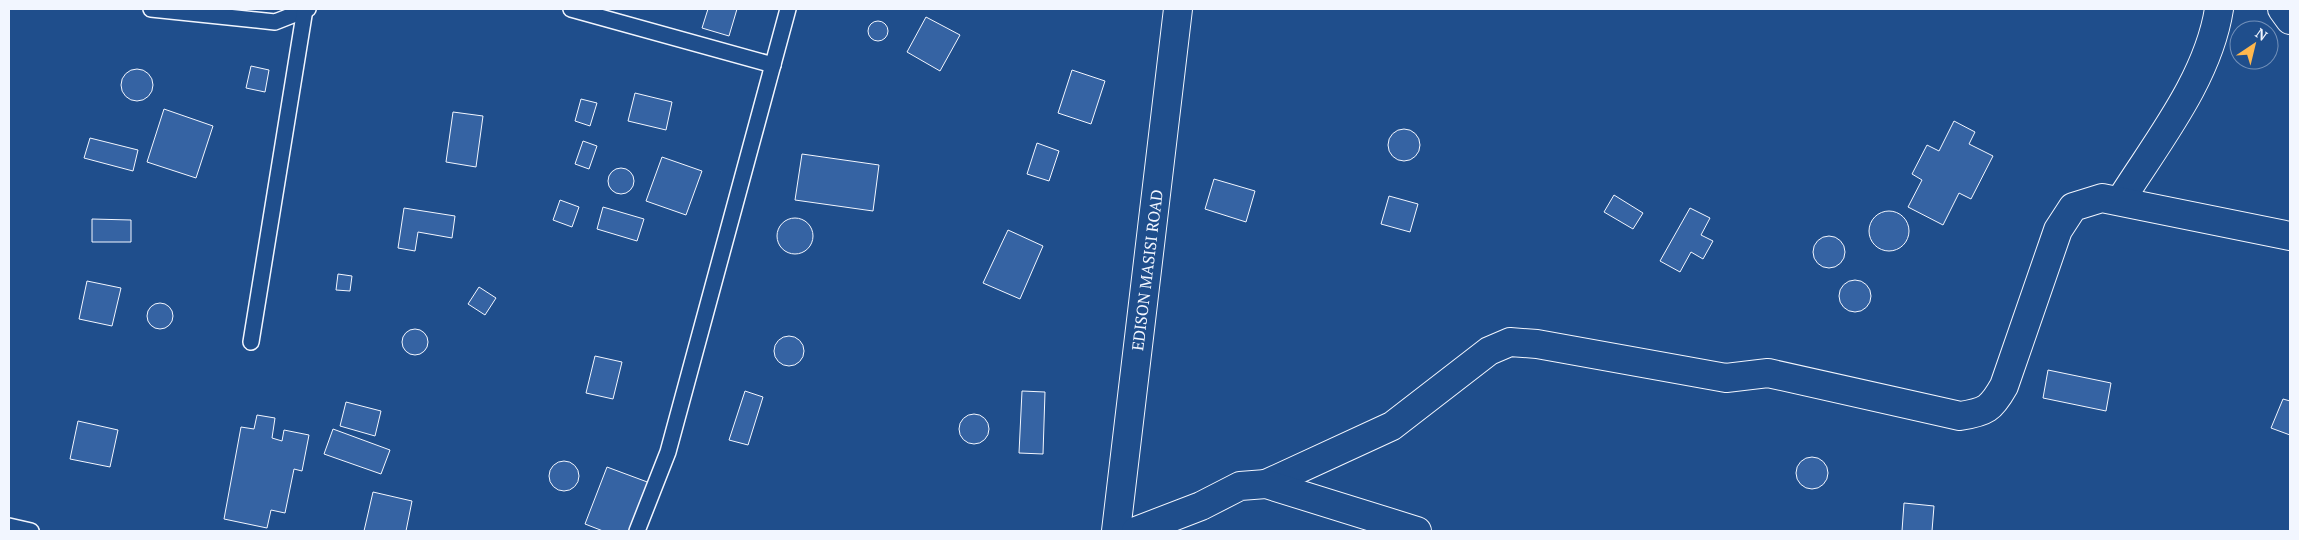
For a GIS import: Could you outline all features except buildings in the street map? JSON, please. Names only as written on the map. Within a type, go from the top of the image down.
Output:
[{"type":"street","name":"EDISON MASISI ROAD","points":[[1116,531],[1178,9]]},
{"type":"street","points":[[2120,201],[2185,98],[2204,62],[2219,9]]},
{"type":"street","points":[[2282,9],[2290,20]]},
{"type":"street","points":[[1136,531],[1201,506],[1240,486],[1266,484],[1392,426],[1488,351],[1510,342],[1537,344],[1726,378],[1768,373],[1960,416],[1978,413],[1994,404],[2004,386],[2058,230],[2073,207],[2102,198],[2290,236]]},
{"type":"street","points":[[1266,484],[1417,531]]},
{"type":"lane","points":[[151,9],[275,22],[306,10]]},
{"type":"lane","points":[[571,9],[586,11],[773,65]]},
{"type":"lane","points":[[637,531],[668,452],[788,9]]},
{"type":"lane","points":[[251,342],[306,10]]},
{"type":"lane","points":[[9,526],[31,531]]}]
